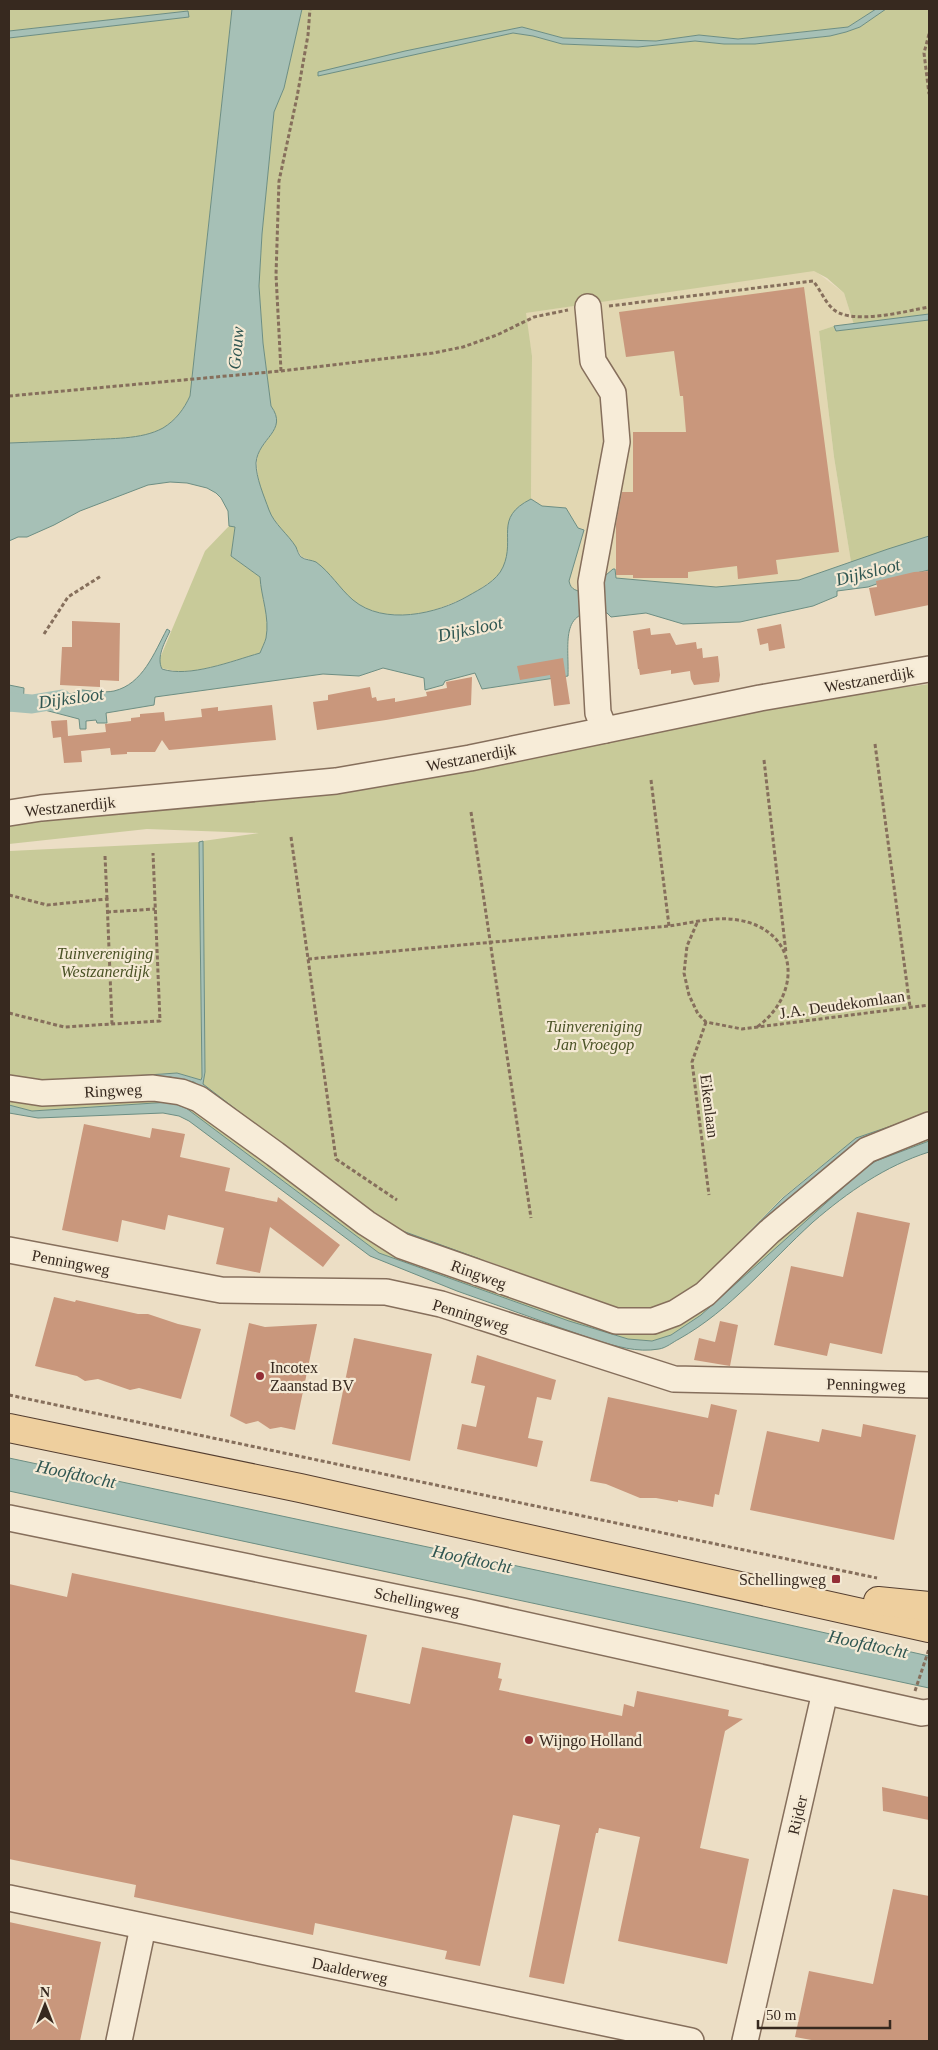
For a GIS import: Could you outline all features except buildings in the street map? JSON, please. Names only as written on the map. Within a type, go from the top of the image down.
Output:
[{"type":"main road","points":[[9,1428],[300,1488],[929,1628]]},
{"type":"main road","points":[[764,1590],[929,1606]]},
{"type":"street","points":[[588,307],[593,361],[613,393],[617,442],[591,582],[598,713],[605,730]]},
{"type":"street","name":"Westzanerdijk","points":[[9,813],[42,808],[336,780],[470,758],[760,698],[929,669]]},
{"type":"street","name":"Ringweg","points":[[9,1088],[42,1093],[153,1088],[181,1092],[198,1099],[275,1154],[366,1224],[402,1246],[616,1321],[653,1321],[683,1309],[705,1294],[769,1232],[867,1150],[929,1125]]},
{"type":"street","name":"Penningweg","points":[[9,1250],[221,1290],[386,1292],[441,1304],[674,1379],[929,1385]]},
{"type":"street","name":"Schellingweg","points":[[9,1518],[454,1609],[825,1692]]},
{"type":"street","points":[[825,1692],[929,1712]]},
{"type":"street","name":"Rijder","points":[[745,2041],[825,1692]]},
{"type":"street","name":"Daalderweg","points":[[9,1898],[691,2041]]},
{"type":"street","points":[[119,2041],[143,1927]]},
{"type":"path","points":[[281,371],[276,275],[279,182],[302,70],[310,9]]},
{"type":"path","points":[[929,34],[924,53],[929,94]]},
{"type":"path","points":[[867,317],[929,307]]},
{"type":"path","points":[[9,396],[274,370]]},
{"type":"path","points":[[44,634],[68,597],[101,576]]},
{"type":"path","points":[[875,744],[910,1007]]},
{"type":"path","points":[[698,922],[687,946],[684,973],[689,995],[698,1014],[706,1022],[742,1029],[757,1027],[771,1017],[781,1002],[789,972],[764,760]]},
{"type":"path","points":[[651,780],[669,926]]},
{"type":"path","points":[[472,812],[532,1218]]},
{"type":"path","points":[[290,837],[336,1159],[397,1200]]},
{"type":"path","points":[[9,1013],[64,1028],[160,1021],[153,853]]},
{"type":"path","points":[[105,856],[112,1024]]},
{"type":"path","points":[[9,896],[47,905],[107,899]]},
{"type":"path","points":[[108,912],[155,909]]},
{"type":"path","points":[[308,959],[736,920],[755,924],[775,938],[786,954],[787,963]]},
{"type":"path","name":"J.A. Deudekomlaan","points":[[757,1027],[929,1005]]},
{"type":"path","name":"Eikenlaan","points":[[706,1022],[692,1062],[709,1194]]},
{"type":"path","points":[[9,1395],[879,1578]]},
{"type":"path","points":[[916,1691],[929,1647]]},
{"type":"shaded area","points":[[814,270],[844,293],[854,325],[834,326],[819,331],[834,457],[851,562],[799,580],[716,587],[616,578],[598,582],[586,593],[574,591],[570,587],[569,581],[584,530],[578,528],[566,508],[542,506],[531,499],[532,356],[525,313]]},
{"type":"green space","points":[[9,9],[232,9],[190,396],[176,418],[168,425],[145,435],[126,438],[9,443],[9,38],[188,17],[188,11],[9,31]]},
{"type":"green space","points":[[302,9],[876,9],[848,27],[738,39],[699,35],[656,41],[563,38],[522,27],[383,61],[513,33],[562,44],[638,47],[695,41],[724,44],[755,44],[830,36],[846,32],[860,27],[886,9],[929,9],[929,314],[854,325],[844,293],[827,278],[814,271],[526,313],[532,356],[531,499],[520,506],[513,514],[510,522],[507,559],[503,569],[493,580],[480,589],[441,607],[413,614],[398,615],[370,610],[345,595],[308,559],[302,557],[270,513],[261,489],[257,470],[258,455],[276,423],[276,415],[271,406],[263,343],[259,286],[262,234],[274,112],[284,88]]},
{"type":"green space","points":[[929,320],[929,536],[851,562],[834,457],[819,331],[834,326],[836,331]]},
{"type":"green space","points":[[229,526],[235,526],[231,556],[260,577],[267,630],[266,640],[260,653],[197,670],[173,671],[162,668],[159,664],[160,658],[205,551]]},
{"type":"green space","name":"Tuinvereniging Jan Vroegop","points":[[929,684],[929,1113],[856,1138],[782,1198],[728,1253],[730,1257],[725,1257],[718,1264],[722,1270],[645,1317],[496,1274],[498,1265],[484,1260],[480,1269],[392,1236],[153,1079],[170,1077],[194,1082],[386,1227],[480,1259],[387,1224],[203,1084],[205,1072],[203,841],[259,833],[147,829],[9,844],[9,825],[223,797],[755,708]]},
{"type":"green space","name":"Tuinvereniging Westzanerdijk","points":[[199,842],[201,1080],[177,1073],[47,1080],[9,1077],[9,851]]},
{"type":"green space","points":[[9,1093],[176,1094],[357,1222],[651,1326],[838,1178],[929,1131],[929,1141],[901,1151],[864,1169],[701,1315],[671,1335],[652,1341],[628,1339],[569,1321],[379,1253],[186,1108],[170,1102],[32,1111],[9,1105]]},
{"type":"water","name":"Gouw","points":[[232,9],[302,9],[284,88],[274,112],[262,234],[259,286],[263,343],[271,406],[276,415],[277,422],[258,454],[256,463],[257,475],[271,515],[293,542],[300,556],[321,566],[353,600],[366,608],[380,613],[395,615],[426,612],[441,608],[468,596],[488,584],[500,572],[508,547],[509,521],[519,506],[531,499],[542,506],[566,508],[578,528],[584,530],[569,581],[577,591],[585,593],[613,569],[615,569],[616,578],[716,587],[799,580],[929,536],[929,570],[891,579],[868,587],[837,591],[837,596],[813,606],[740,622],[683,624],[646,613],[611,617],[607,613],[592,612],[581,615],[574,621],[570,629],[568,639],[568,676],[482,689],[475,673],[445,681],[443,685],[425,690],[424,678],[383,668],[359,676],[323,674],[155,697],[154,705],[106,713],[107,723],[97,723],[96,720],[86,721],[86,729],[80,729],[79,719],[37,708],[37,696],[45,697],[47,694],[65,695],[82,690],[110,692],[133,682],[152,657],[167,629],[170,631],[162,650],[160,664],[162,669],[173,671],[197,670],[260,653],[266,638],[267,622],[260,577],[231,556],[235,527],[229,526],[228,511],[221,498],[207,488],[187,483],[170,482],[148,485],[80,511],[27,537],[18,537],[9,541],[9,443],[145,435],[163,428],[176,418],[190,396]]},
{"type":"water","points":[[876,9],[886,9],[860,27],[830,36],[755,44],[724,44],[695,41],[638,47],[562,44],[513,33],[318,76],[318,72],[405,51],[522,27],[563,38],[656,41],[699,35],[738,39],[848,27]]},
{"type":"water","points":[[188,11],[189,17],[9,38],[9,31]]},
{"type":"water","points":[[929,314],[929,320],[836,331],[834,326]]},
{"type":"water","points":[[9,685],[24,688],[23,709],[9,711]]},
{"type":"water","points":[[203,841],[205,1072],[203,1084],[336,1186],[397,1229],[480,1259],[480,1262],[386,1227],[194,1082],[170,1077],[68,1084],[28,1080],[89,1079],[177,1073],[201,1080],[199,842]]},
{"type":"water","points":[[170,1102],[186,1108],[379,1253],[569,1321],[628,1339],[652,1341],[671,1335],[701,1315],[864,1169],[876,1161],[929,1141],[929,1152],[882,1172],[840,1200],[813,1222],[733,1300],[698,1327],[664,1347],[643,1350],[595,1340],[457,1291],[370,1256],[189,1121],[179,1116],[163,1113],[38,1118],[9,1113],[9,1105],[32,1111]]},
{"type":"water","points":[[929,1113],[730,1257],[728,1254],[783,1198],[856,1138]]},
{"type":"water","name":"Hoofdtocht","points":[[9,1458],[691,1603],[929,1656],[929,1688],[9,1491]]},
{"type":"waterway","name":"Dijksloot","points":[[9,702],[32,704],[62,699]]},
{"type":"place","name":"Incotex Zaanstad BV","points":[[260,1376]]},
{"type":"place","name":"Schellingweg","points":[[836,1579]]},
{"type":"place","name":"Wijngo Holland","points":[[529,1740]]}]
